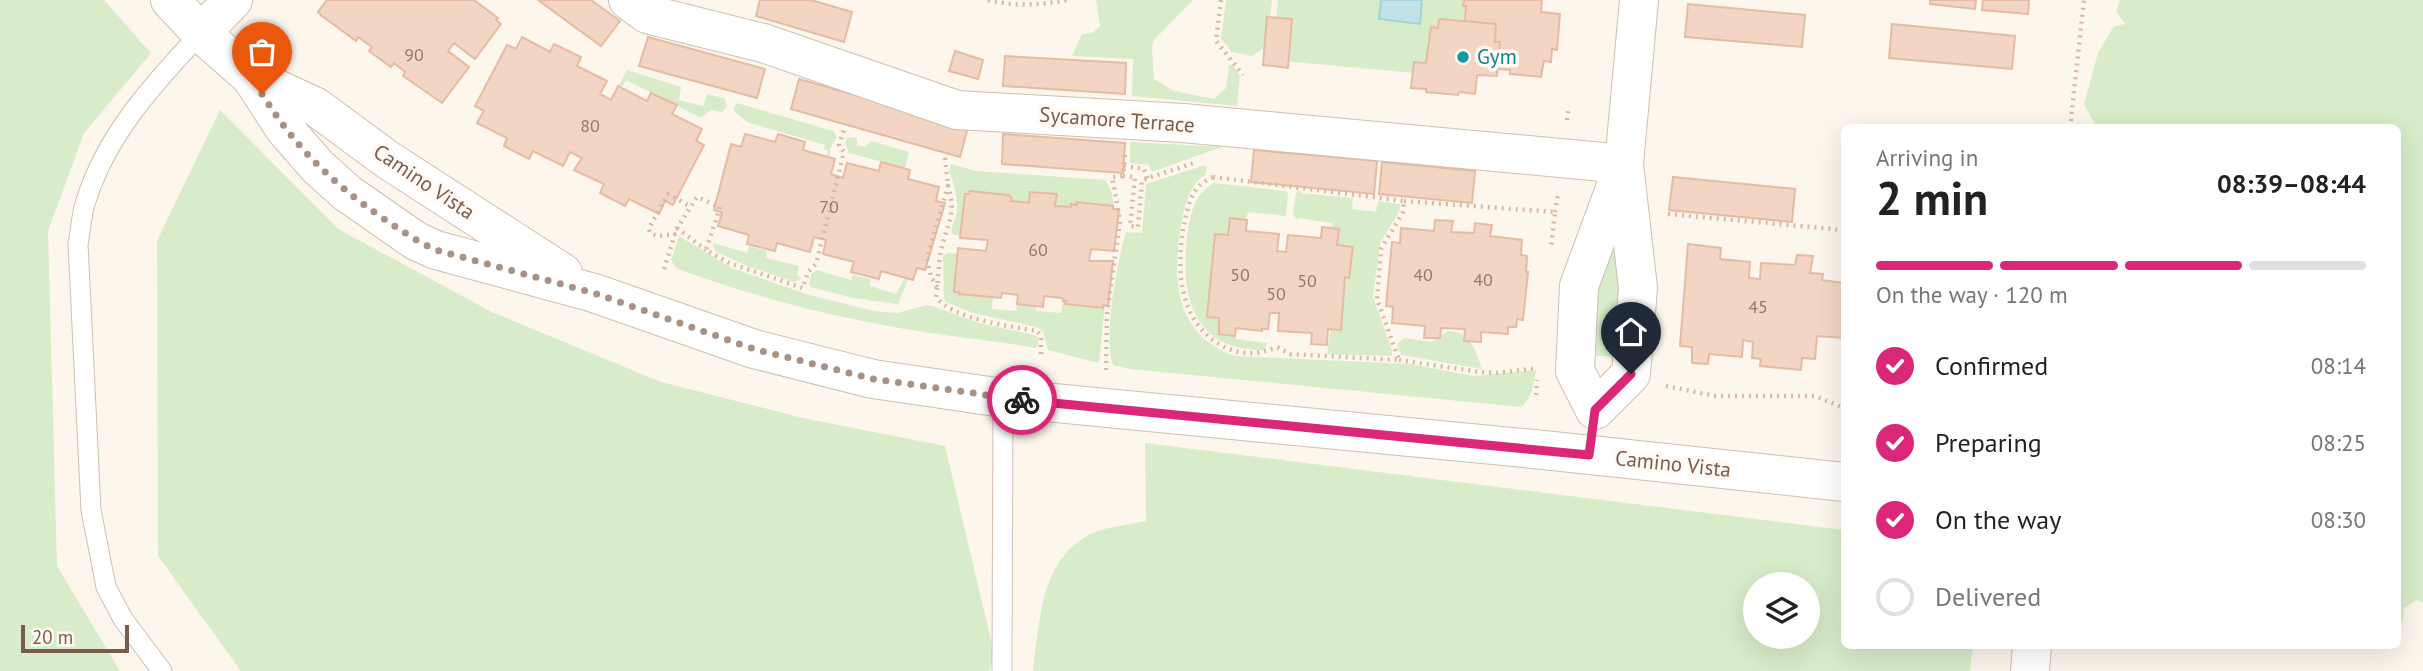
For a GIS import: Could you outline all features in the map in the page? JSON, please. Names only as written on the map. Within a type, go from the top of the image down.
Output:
[{"type":"street","name":"Camino Vista","points":[[170,0],[201,33],[251,77],[284,128],[318,167],[347,193],[416,241],[436,250],[594,293],[754,349],[873,379],[1003,398],[1841,482]]},
{"type":"street","points":[[201,33],[233,0]]},
{"type":"street","name":"Sycamore Terrace","points":[[628,0],[647,14],[763,43],[957,110],[1183,123],[1624,164]]},
{"type":"street","points":[[1595,410],[1631,374],[1638,288],[1624,164],[1639,0]]},
{"type":"street","name":"Camino Vista","points":[[251,77],[316,107],[388,160],[594,293]]},
{"type":"street","points":[[1589,455],[1595,410],[1575,372],[1579,286],[1624,164]]},
{"type":"street","points":[[2030,671],[2032,649]]},
{"type":"lane","points":[[162,671],[123,618],[106,586],[91,510],[78,244],[85,202],[99,167],[136,108],[158,79],[201,33]]},
{"type":"lane","points":[[1002,671],[1003,398]]},
{"type":"path","points":[[988,0],[1003,4],[1038,5],[1067,0]]},
{"type":"path","points":[[1221,0],[1216,41],[1243,75]]},
{"type":"path","points":[[2070,124],[2084,0]]},
{"type":"path","points":[[691,207],[668,194],[649,228],[650,233],[657,236],[676,231],[729,263],[803,288],[808,272],[816,264],[844,152],[839,145],[844,129]]},
{"type":"path","points":[[1123,176],[1126,145]]},
{"type":"path","points":[[945,158],[953,212],[940,257],[936,297],[940,303],[970,316],[1037,331],[1041,336],[1041,354]]},
{"type":"path","points":[[1106,370],[1107,314],[1120,221],[1112,177],[1135,177],[1130,226],[1138,227],[1142,180],[1197,162]]},
{"type":"path","points":[[1124,166],[1144,169],[1147,179]]},
{"type":"path","points":[[1536,395],[1538,366],[1497,373],[1399,360],[1290,354],[1277,347],[1259,354],[1231,350],[1204,333],[1192,318],[1182,288],[1182,238],[1188,205],[1199,186],[1213,177],[1404,201],[1555,212],[1549,257]]},
{"type":"path","points":[[937,287],[931,277],[927,258],[948,186]]},
{"type":"path","points":[[664,270],[676,231],[697,197],[720,207],[706,250]]},
{"type":"path","points":[[1399,360],[1377,299],[1381,250],[1403,212],[1404,201]]},
{"type":"path","points":[[1666,204],[1668,214],[1841,230]]},
{"type":"path","points":[[1663,395],[1664,385],[1716,397],[1815,396],[1841,407]]},
{"type":"green space","points":[[0,0],[104,0],[151,53],[84,133],[48,231],[57,566],[120,671],[0,671]]},
{"type":"green space","points":[[1096,0],[1193,0],[1154,40],[1154,79],[1174,91],[1214,99],[1226,88],[1229,65],[1233,65],[1240,76],[1237,106],[1132,96],[1133,59],[1072,56],[1082,34],[1094,32],[1100,26]]},
{"type":"green space","points":[[1226,0],[1272,0],[1267,46],[1252,56],[1232,52],[1221,39]]},
{"type":"green space","points":[[1278,0],[1467,0],[1458,77],[1272,60]]},
{"type":"green space","points":[[2120,0],[2423,0],[2423,603],[2417,600],[2404,608],[2403,621],[2401,622],[2401,124],[2095,124],[2084,104],[2098,53],[2114,26],[2125,24],[2116,11]]},
{"type":"green space","points":[[627,70],[681,87],[679,100],[703,106],[707,94],[724,98],[727,106],[722,112],[711,110],[701,118],[626,80],[621,89],[618,87]]},
{"type":"green space","points":[[737,103],[833,131],[837,137],[830,149],[830,155],[826,158],[828,151],[824,149],[825,145],[747,122],[733,110]]},
{"type":"green space","points":[[220,110],[338,229],[492,312],[661,382],[803,418],[945,446],[995,657],[989,671],[241,671],[158,556],[157,241]]},
{"type":"green space","points":[[850,137],[857,138],[857,145],[865,147],[871,141],[909,152],[905,168],[849,153],[845,143]]},
{"type":"green space","points":[[1130,142],[1222,147],[1152,172],[1148,165],[1130,163]]},
{"type":"green space","points":[[951,164],[976,171],[1105,180],[1111,190],[1115,212],[963,237],[952,234],[957,206],[949,171]]},
{"type":"green space","points":[[1205,165],[1206,174],[1191,190],[1181,226],[1178,286],[1189,320],[1200,335],[1215,347],[1235,356],[1410,364],[1474,376],[1536,370],[1528,399],[1521,407],[1130,369],[1113,365],[1110,352],[1110,318],[1115,280],[1126,232],[1142,233],[1146,184]]},
{"type":"green space","points":[[1214,183],[1288,193],[1286,216],[1248,212],[1221,316],[1220,333],[1236,335],[1236,339],[1267,343],[1265,350],[1241,348],[1222,341],[1207,331],[1190,300],[1185,260],[1190,222],[1197,199]]},
{"type":"green space","points":[[1299,190],[1302,193],[1353,198],[1352,209],[1376,212],[1378,201],[1400,204],[1400,210],[1380,243],[1373,297],[1392,356],[1327,354],[1343,250],[1328,248],[1332,223],[1299,218],[1297,220],[1293,215],[1296,193]]},
{"type":"green space","points":[[679,236],[732,268],[809,295],[874,311],[897,313],[927,305],[979,323],[1034,335],[1038,337],[1038,346],[1035,348],[892,327],[829,314],[737,289],[676,268],[671,260]]},
{"type":"green space","points":[[1613,238],[1625,296],[1614,357],[1590,355],[1593,290]]},
{"type":"green space","points":[[713,243],[747,253],[749,246],[767,251],[766,258],[799,266],[797,275],[801,278],[794,282],[747,266],[715,251]]},
{"type":"green space","points":[[948,253],[960,254],[993,296],[992,309],[1016,311],[1018,302],[1036,304],[1036,311],[1061,313],[1063,300],[1105,304],[1099,363],[1048,350],[1043,331],[1036,327],[973,313],[946,302],[943,256]]},
{"type":"green space","points":[[817,270],[851,280],[853,275],[871,279],[870,286],[896,294],[905,278],[909,278],[898,304],[853,298],[811,287],[811,274]]},
{"type":"green space","points":[[1448,331],[1467,338],[1482,369],[1401,355],[1397,344],[1404,338],[1432,342]]},
{"type":"green space","points":[[1145,443],[1841,530],[1841,649],[1973,649],[1970,671],[1033,671],[1041,612],[1053,574],[1062,558],[1075,544],[1093,533],[1146,521]]},
{"type":"water","points":[[1381,0],[1422,0],[1420,24],[1379,19]]},
{"type":"building","points":[[327,0],[474,0],[498,18],[496,20],[501,24],[475,59],[454,43],[448,51],[469,67],[442,103],[403,76],[405,72],[394,63],[391,67],[369,51],[372,47],[358,37],[356,41],[322,16],[318,12]]},
{"type":"building","points":[[538,0],[591,0],[620,21],[601,46]]},
{"type":"building","points":[[760,0],[811,0],[852,12],[844,42],[756,16]]},
{"type":"building","points":[[1464,0],[1542,0],[1541,12],[1560,14],[1557,50],[1552,49],[1551,62],[1544,61],[1541,77],[1510,74],[1510,70],[1500,69],[1502,52],[1499,52],[1500,42],[1495,42],[1496,24],[1465,21]]},
{"type":"building","points":[[1930,0],[1976,0],[1975,9],[1930,4]]},
{"type":"building","points":[[1983,0],[2029,0],[2028,14],[1982,10]]},
{"type":"building","points":[[1688,4],[1805,15],[1802,47],[1685,37]]},
{"type":"building","points":[[1267,17],[1292,19],[1288,68],[1263,65]]},
{"type":"building","name":"Gym","points":[[1439,19],[1496,24],[1495,42],[1500,42],[1497,76],[1477,75],[1475,94],[1426,92],[1426,89],[1411,88],[1414,62],[1426,63],[1431,27],[1438,28]]},
{"type":"building","points":[[1892,24],[2015,36],[2012,69],[1889,58]]},
{"type":"building","points":[[522,37],[550,52],[554,44],[581,57],[577,66],[607,81],[600,94],[611,100],[618,86],[647,101],[651,93],[677,105],[672,114],[702,129],[696,141],[704,145],[673,205],[665,201],[659,214],[629,199],[625,206],[600,193],[604,184],[574,170],[582,158],[570,152],[563,166],[533,151],[529,159],[504,146],[507,138],[477,123],[484,111],[475,106],[507,45],[516,49]]},
{"type":"building","points":[[648,37],[765,69],[757,98],[639,66]]},
{"type":"building","points":[[955,51],[983,60],[978,79],[949,71]]},
{"type":"building","points":[[1005,56],[1126,63],[1125,94],[1003,86]]},
{"type":"building","points":[[799,79],[968,127],[960,157],[791,109]]},
{"type":"building","points":[[745,134],[775,142],[778,134],[805,142],[803,150],[835,159],[831,174],[843,178],[847,163],[879,171],[881,162],[910,170],[908,179],[939,187],[936,201],[945,203],[925,270],[917,268],[913,280],[881,271],[879,279],[851,272],[854,262],[823,254],[826,240],[814,237],[810,252],[777,243],[775,251],[747,244],[749,235],[718,226],[722,213],[714,210],[731,144],[741,147]]},
{"type":"building","points":[[1003,134],[1125,143],[1123,173],[1002,164]]},
{"type":"building","points":[[1254,150],[1377,161],[1374,194],[1251,182]]},
{"type":"building","points":[[1382,162],[1475,171],[1472,203],[1379,194]]},
{"type":"building","points":[[1673,177],[1795,189],[1792,222],[1669,210]]},
{"type":"building","points":[[970,191],[1008,195],[1011,201],[1029,203],[1030,192],[1057,194],[1055,206],[1071,207],[1071,204],[1077,205],[1077,202],[1113,206],[1113,209],[1119,210],[1114,251],[1091,249],[1089,261],[1113,261],[1108,306],[1103,305],[1103,308],[1065,304],[1066,301],[1062,298],[1044,296],[1043,307],[1017,304],[1018,295],[1002,293],[1001,298],[954,292],[958,248],[986,251],[988,240],[960,238],[965,194]]},
{"type":"building","points":[[1230,218],[1247,220],[1246,231],[1279,234],[1277,251],[1286,252],[1288,235],[1321,238],[1322,227],[1339,229],[1337,245],[1353,247],[1349,278],[1345,277],[1341,330],[1328,329],[1327,345],[1311,344],[1312,333],[1278,331],[1279,313],[1270,313],[1268,329],[1262,331],[1236,328],[1235,336],[1219,334],[1219,318],[1207,317],[1215,234],[1228,235]]},
{"type":"building","points":[[1435,220],[1453,221],[1451,232],[1474,233],[1475,223],[1492,225],[1490,236],[1522,240],[1521,255],[1527,256],[1528,272],[1523,320],[1517,319],[1516,327],[1508,327],[1508,334],[1481,332],[1481,342],[1464,341],[1465,329],[1441,328],[1440,338],[1424,338],[1425,326],[1392,323],[1393,307],[1386,306],[1392,242],[1400,243],[1401,228],[1434,231]]},
{"type":"building","points":[[1688,244],[1721,248],[1720,259],[1750,262],[1749,278],[1760,279],[1761,263],[1795,265],[1797,255],[1813,256],[1810,273],[1823,274],[1822,280],[1841,283],[1841,338],[1817,336],[1815,359],[1802,358],[1801,370],[1760,366],[1761,359],[1752,358],[1753,342],[1743,340],[1742,357],[1709,354],[1708,364],[1692,363],[1692,347],[1680,346]]},
{"type":"way so far","points":[[262,94],[284,128],[318,167],[347,193],[416,241],[436,250],[594,293],[754,349],[873,379],[1022,400]]},
{"type":"place","name":"Gym","points":[[1463,57]]},
{"type":"route","points":[[1022,400],[1589,455],[1595,410],[1631,374]]}]
